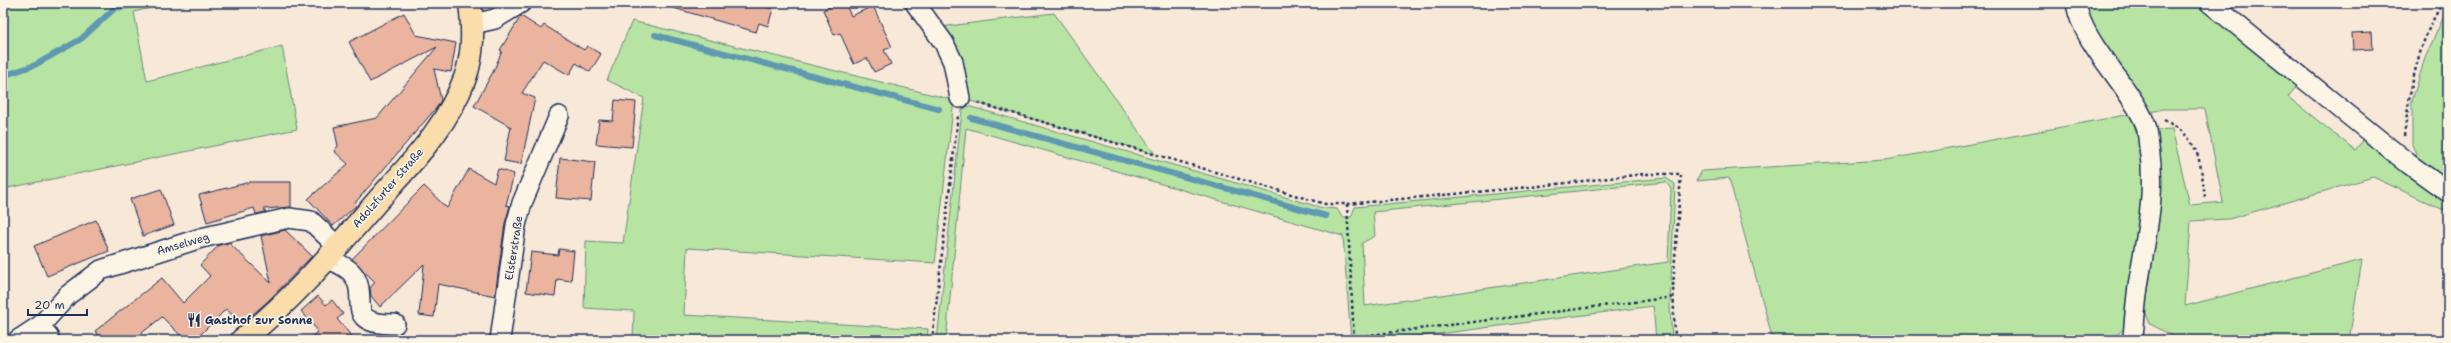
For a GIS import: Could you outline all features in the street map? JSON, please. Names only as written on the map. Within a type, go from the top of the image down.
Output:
[{"type":"main road","name":"Adolzfurter Straße","points":[[242,340],[261,326],[332,252],[419,154],[448,115],[465,78],[471,55],[472,13]]},
{"type":"street","points":[[472,13],[495,19],[521,3]]},
{"type":"street","points":[[915,3],[944,43],[954,62],[960,98]]},
{"type":"street","points":[[2076,3],[2078,17],[2089,37],[2121,81],[2145,124],[2153,171],[2151,219],[2140,275],[2135,339]]},
{"type":"street","points":[[2210,3],[2409,164],[2448,192]]},
{"type":"street","name":"Elsterstraße","points":[[500,340],[516,225],[522,203],[559,116]]},
{"type":"street","name":"Amselweg","points":[[18,340],[46,332],[68,295],[101,270],[201,238],[290,218],[311,221],[332,252],[351,272],[356,284],[362,314],[368,321],[378,324],[395,324]]},
{"type":"path","points":[[2409,164],[2404,143],[2410,94],[2417,59],[2443,3]]},
{"type":"path","points":[[932,340],[960,98],[1325,204],[1347,204],[1540,186],[1644,174],[1681,174],[1674,297],[1675,340]]},
{"type":"path","points":[[2145,124],[2165,120],[2187,134],[2200,158],[2205,197]]},
{"type":"path","points":[[1347,204],[1354,339],[1674,297]]},
{"type":"green space","points":[[3,3],[171,3],[134,12],[147,81],[282,46],[297,129],[3,189]]},
{"type":"green space","points":[[2085,3],[2200,3],[2299,83],[2288,97],[2355,150],[2366,137],[2448,199],[2448,212],[2373,177],[2229,219],[2191,221],[2185,306],[2362,260],[2349,340],[2181,340],[2150,324],[2145,311],[2158,222],[2153,130],[2172,129],[2190,205],[2223,202],[2205,109],[2163,109],[2147,113],[2129,76],[2094,30]]},
{"type":"green space","points":[[2448,7],[2448,184],[2420,162],[2412,145],[2412,101],[2425,58]]},
{"type":"green space","points":[[1054,13],[1155,154],[960,98],[932,28]]},
{"type":"green space","points":[[632,21],[954,100],[935,263],[687,248],[684,315],[928,329],[927,340],[633,340],[634,311],[584,308],[586,241],[623,243],[644,98],[607,80]]},
{"type":"green space","points":[[968,106],[1323,208],[1337,209],[1342,217],[1351,217],[1355,207],[1666,178],[1675,184],[1670,305],[1672,340],[1656,340],[1653,306],[1392,340],[1351,340],[1343,236],[966,128],[946,340],[937,340],[962,110]],"holes":[[[1666,182],[1671,189],[1668,262],[1365,306],[1362,243],[1375,236],[1373,212]]]},
{"type":"green space","points":[[2131,114],[2148,176],[2131,307],[2124,329],[2110,340],[1773,340],[1729,178],[1696,181],[1702,171],[1885,160]]},
{"type":"building","points":[[670,3],[764,3],[763,6],[773,9],[768,26],[759,23],[756,32],[670,7]]},
{"type":"building","points":[[838,3],[845,3],[851,16],[873,6],[892,47],[884,50],[891,64],[874,72],[867,58],[854,64],[840,33],[834,35],[823,10]]},
{"type":"building","points":[[404,13],[416,35],[456,43],[451,72],[434,69],[441,100],[437,107],[354,204],[356,206],[333,226],[308,199],[348,164],[334,151],[338,146],[334,127],[377,118],[437,47],[370,82],[349,42]]},
{"type":"building","points":[[521,16],[541,29],[544,25],[584,50],[587,46],[601,54],[590,72],[576,63],[569,75],[543,60],[522,93],[535,98],[521,164],[504,161],[511,127],[474,106],[493,72],[502,51],[500,50]]},
{"type":"building","points":[[2372,32],[2373,49],[2353,50],[2352,33]]},
{"type":"building","points":[[615,100],[636,102],[632,147],[596,144],[599,120],[613,121]]},
{"type":"building","points":[[560,158],[595,162],[591,201],[556,198]]},
{"type":"building","points":[[469,169],[494,183],[498,169],[514,174],[506,205],[510,206],[505,223],[495,296],[438,284],[434,317],[419,315],[424,264],[380,307],[371,296],[370,288],[375,282],[352,259],[424,186],[447,208]]},
{"type":"building","points":[[250,182],[291,182],[291,207],[264,209],[266,212],[256,214],[254,208],[207,222],[199,195]]},
{"type":"building","points":[[161,189],[174,225],[143,236],[130,199]]},
{"type":"building","points":[[96,220],[109,251],[47,276],[34,246]]},
{"type":"building","points":[[285,230],[312,256],[269,300],[242,324],[226,309],[195,340],[185,340],[162,317],[133,340],[102,340],[95,331],[162,278],[183,303],[210,276],[200,265],[219,245],[229,243],[271,283],[261,236]]},
{"type":"building","points":[[559,249],[574,251],[571,281],[557,279],[555,296],[526,292],[531,252],[558,255]]},
{"type":"building","points":[[318,296],[326,305],[332,300],[343,314],[337,319],[355,340],[308,340],[318,331],[301,311]]},
{"type":"waterway","points":[[3,76],[35,65],[81,39],[115,8],[143,3]]},
{"type":"waterway","points":[[655,35],[939,109]]},
{"type":"waterway","points":[[971,118],[1326,216]]},
{"type":"place","name":"Gasthof zur Sonne","points":[[194,320]]}]
